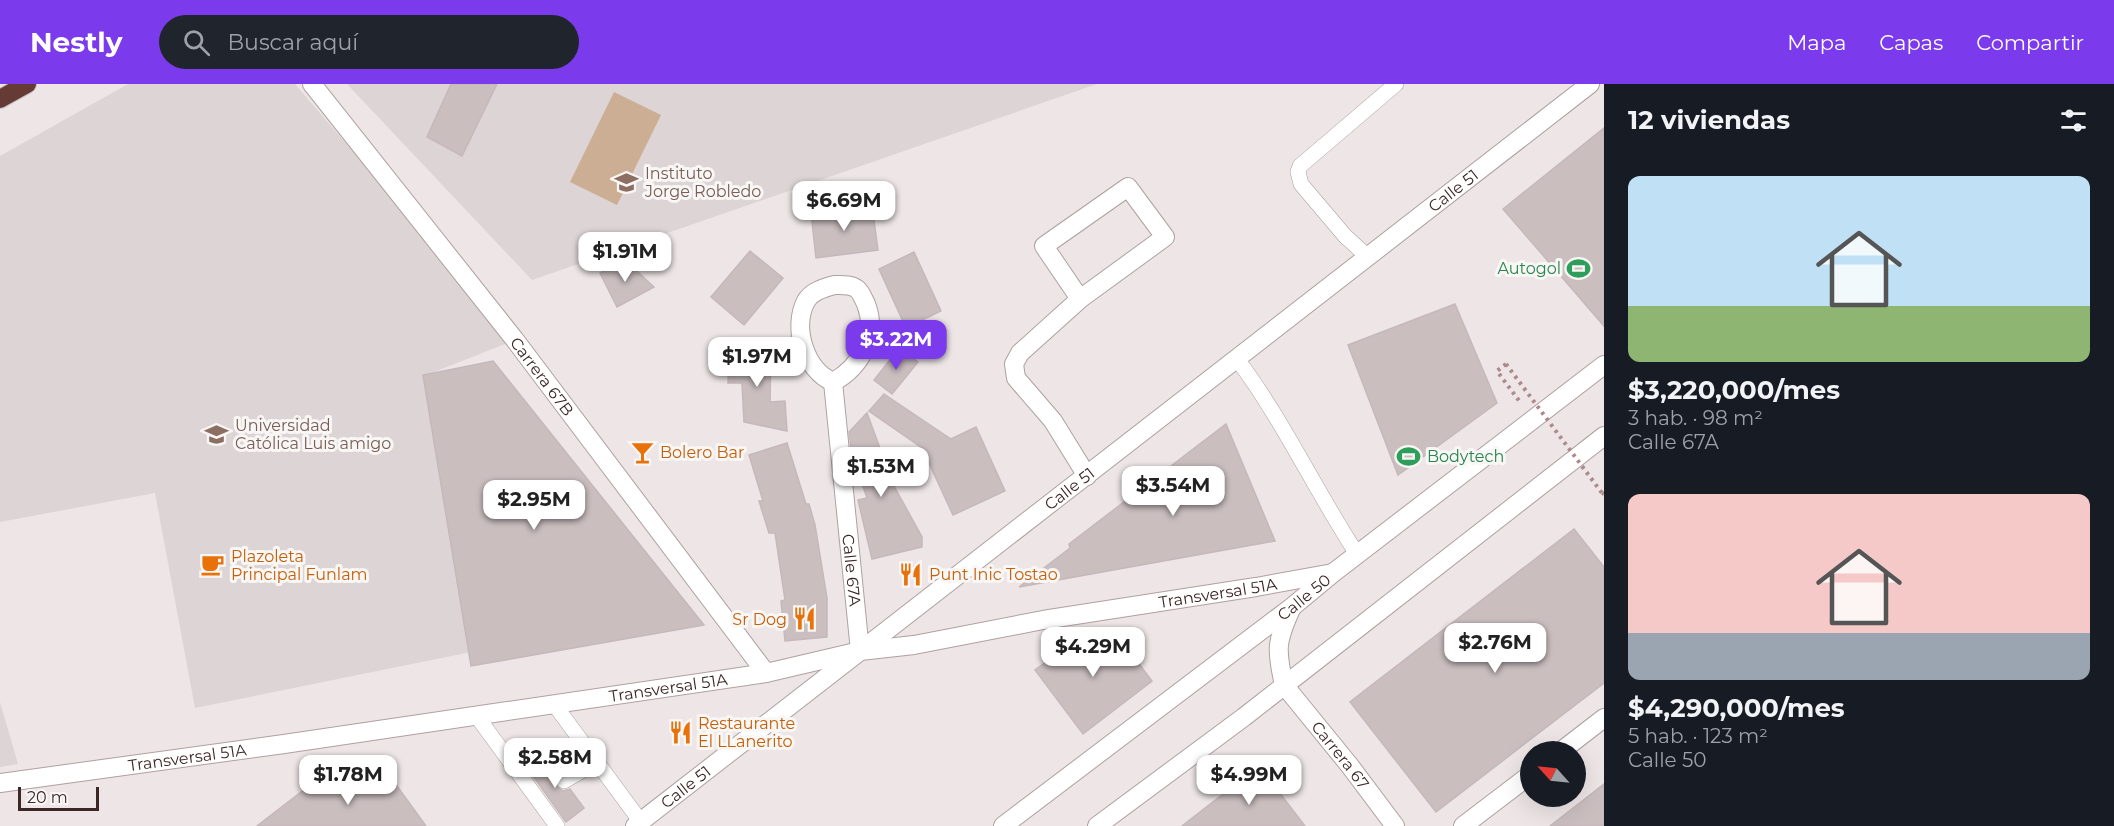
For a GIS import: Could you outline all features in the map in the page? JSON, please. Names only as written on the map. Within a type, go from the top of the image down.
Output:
[{"type":"highway","points":[[0,99],[27,84]]},
{"type":"street","name":"Carrera 67B","points":[[312,84],[515,340],[766,673]]},
{"type":"street","name":"Calle 51","points":[[638,824],[1368,258],[1580,87]]},
{"type":"street","points":[[1080,299],[1044,246],[1128,187],[1165,237],[1080,299],[1020,353],[1014,364],[1016,378],[1053,421],[1087,476]]},
{"type":"street","points":[[834,285],[848,286],[858,289],[864,299],[870,315],[871,328],[865,351],[843,377],[833,382],[815,370],[808,360],[802,340],[801,317],[807,300],[818,290],[834,285]]},
{"type":"street","name":"Calle 50","points":[[1003,826],[1292,608],[1357,554],[1603,369]]},
{"type":"street","name":"Calle 67A","points":[[833,382],[860,651]]},
{"type":"street","points":[[1096,826],[1284,685],[1604,436]]},
{"type":"street","name":"Transversal 51A","points":[[0,783],[766,673],[860,651],[914,645],[1043,620],[1256,588],[1333,573]]},
{"type":"street","points":[[1284,685],[1277,655],[1281,630],[1292,608]]},
{"type":"street","name":"Carrera 67","points":[[1284,685],[1395,826]]},
{"type":"street","points":[[1574,741],[1604,718]]},
{"type":"street","points":[[1463,826],[1520,783]]},
{"type":"lane","points":[[1368,258],[1345,236],[1301,184],[1298,172],[1300,166],[1396,84]]},
{"type":"lane","points":[[1237,359],[1261,392],[1357,554]]},
{"type":"lane","points":[[554,704],[597,762],[638,824]]},
{"type":"lane","points":[[476,715],[538,796],[557,826]]},
{"type":"lane","points":[[564,781],[597,762]]},
{"type":"path","points":[[1524,408],[1497,371],[1506,364],[1604,494]]},
{"type":"shaded area","name":"Universidad Católica Luis amigo","points":[[128,84],[295,84],[515,340],[424,376],[476,651],[195,708],[155,493],[0,522],[0,156]]},
{"type":"shaded area","name":"Instituto Jorge Robledo","points":[[347,84],[1097,84],[532,280]]},
{"type":"shaded area","points":[[614,92],[661,115],[617,205],[570,182]]},
{"type":"shaded area","points":[[0,702],[18,764],[0,767]]},
{"type":"building","points":[[451,84],[497,84],[462,156],[427,137]]},
{"type":"building","name":"Autogol","points":[[1604,128],[1604,326],[1503,209]]},
{"type":"building","points":[[872,205],[878,250],[816,258],[811,213]]},
{"type":"building","points":[[750,251],[783,278],[744,325],[711,297]]},
{"type":"building","points":[[914,252],[941,311],[906,328],[879,269]]},
{"type":"building","points":[[625,260],[654,287],[617,307],[600,273]]},
{"type":"building","points":[[1455,304],[1497,403],[1398,475],[1348,345]]},
{"type":"building","points":[[900,347],[918,362],[892,394],[874,380]]},
{"type":"building","points":[[729,350],[771,350],[770,402],[785,401],[787,431],[744,422],[742,383],[728,383]]},
{"type":"building","points":[[493,361],[704,625],[471,666],[423,375]]},
{"type":"building","points":[[884,394],[951,439],[976,427],[1005,491],[953,515],[922,448],[869,411]]},
{"type":"building","points":[[867,413],[894,486],[922,537],[922,547],[872,559],[858,500],[867,498],[852,454],[849,432]]},
{"type":"building","points":[[1226,424],[1275,541],[1019,587],[1070,548],[1069,544]]},
{"type":"building","points":[[787,443],[815,525],[827,598],[827,637],[785,641],[781,601],[785,600],[775,533],[769,533],[759,501],[763,501],[749,455]]},
{"type":"building","points":[[1574,529],[1604,567],[1604,683],[1528,741],[1520,741],[1520,748],[1436,812],[1350,702]]},
{"type":"building","points":[[1116,633],[1152,681],[1083,734],[1035,670],[1075,641]]},
{"type":"building","points":[[547,759],[558,774],[554,780],[556,786],[563,791],[570,789],[584,808],[566,822],[525,765]]},
{"type":"building","points":[[1259,766],[1305,826],[1182,826]]},
{"type":"building","points":[[389,775],[426,826],[257,826],[305,789]]},
{"type":"building","points":[[1604,784],[1604,826],[1550,826],[1574,807],[1586,807],[1586,798]]},
{"type":"place","name":"Instituto Jorge Robledo","points":[[627,182]]},
{"type":"place","name":"Autogol","points":[[1579,268]]},
{"type":"place","name":"Universidad Católica Luis amigo","points":[[217,434]]},
{"type":"place","name":"Bolero Bar","points":[[642,452]]},
{"type":"place","name":"Bodytech","points":[[1409,456]]},
{"type":"place","name":"Plazoleta Principal Funlam","points":[[213,565]]},
{"type":"place","name":"Punt Inic Tostao","points":[[911,574]]},
{"type":"place","name":"Sr Dog","points":[[805,619]]},
{"type":"place","name":"Restaurante El LLanerito","points":[[680,732]]}]
